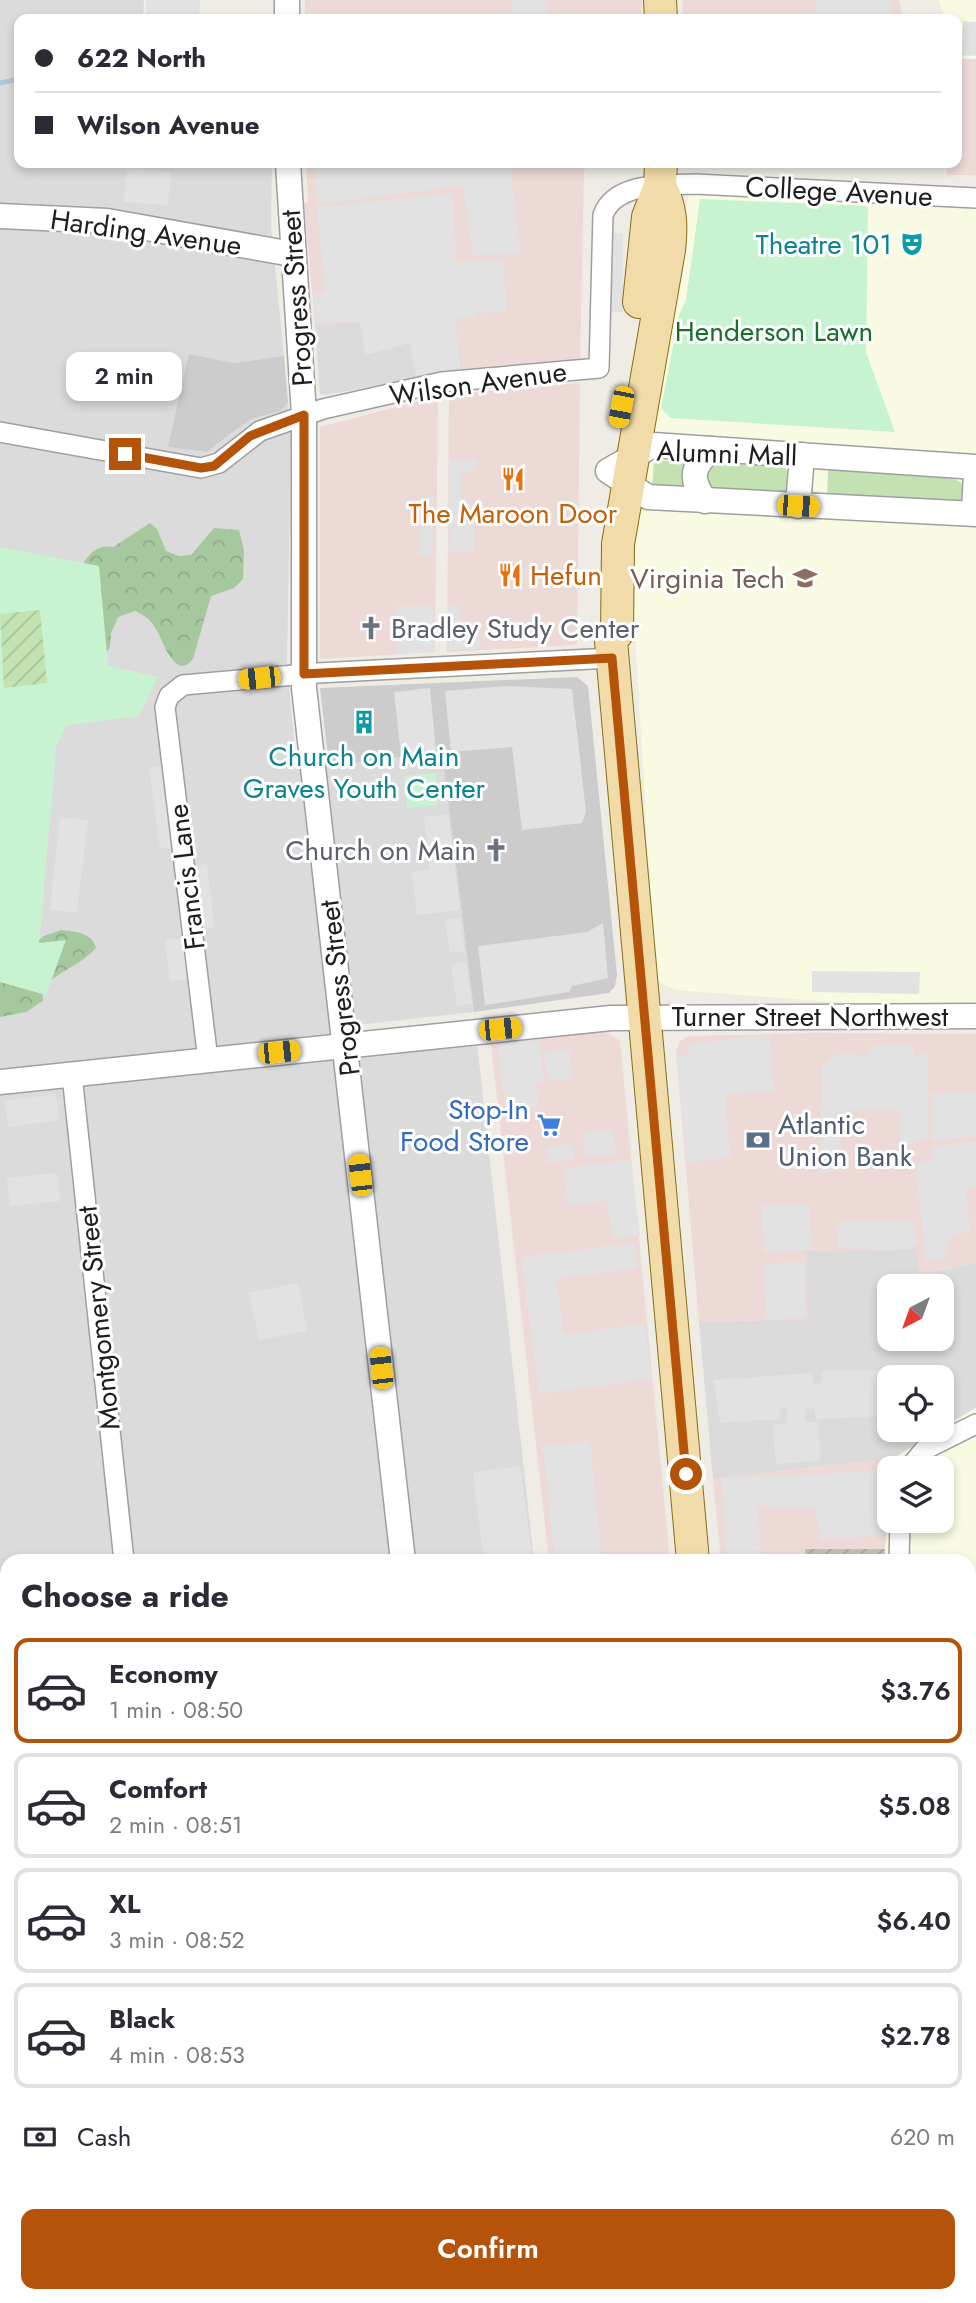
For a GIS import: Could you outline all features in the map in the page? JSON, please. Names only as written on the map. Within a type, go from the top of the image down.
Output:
[{"type":"main road","points":[[660,174],[648,217],[623,471],[600,539],[599,632],[612,649],[692,1554]]},
{"type":"street","name":"Progress Street","points":[[288,168],[304,415],[304,674],[401,1554]]},
{"type":"street","name":"College Avenue","points":[[599,368],[603,215],[614,197],[660,174],[703,184],[976,198]]},
{"type":"street","name":"Harding Avenue","points":[[0,216],[107,221],[292,254]]},
{"type":"street","name":"Wilson Avenue","points":[[0,432],[201,468],[219,463],[260,431],[304,415],[442,382],[599,368]]},
{"type":"street","name":"Alumni Mall","points":[[975,514],[648,497],[623,471],[653,446],[976,467]]},
{"type":"street","points":[[705,501],[693,479],[693,470],[711,449]]},
{"type":"street","points":[[798,506],[802,455]]},
{"type":"street","points":[[975,514],[976,474]]},
{"type":"street","points":[[304,674],[612,649]]},
{"type":"street","name":"Francis Lane","points":[[208,1060],[166,707],[169,696],[183,685],[304,674]]},
{"type":"street","name":"Turner Street Northwest","points":[[0,1082],[345,1045],[644,1017],[976,1016]]},
{"type":"street","name":"Montgomery Street","points":[[72,1075],[123,1554]]},
{"type":"street","points":[[918,1456],[923,1450],[976,1424]]},
{"type":"street","points":[[899,1554],[900,1533]]},
{"type":"shaded area","points":[[0,0],[144,0],[143,14],[14,14],[14,168],[272,168],[271,227],[284,356],[234,363],[189,355],[207,452],[252,419],[275,413],[288,402],[291,438],[287,665],[297,769],[442,752],[474,1012],[357,1025],[361,1055],[477,1043],[533,1554],[0,1554],[0,982],[39,944],[56,745],[67,725],[139,716],[157,677],[108,666],[0,547]]},
{"type":"shaded area","points":[[146,0],[200,0],[199,14],[146,14]]},
{"type":"shaded area","points":[[305,0],[642,0],[641,14],[305,14]]},
{"type":"shaded area","points":[[512,0],[548,0],[547,14],[511,14]]},
{"type":"shaded area","points":[[683,0],[899,0],[902,14],[682,14]]},
{"type":"shaded area","points":[[816,0],[891,0],[892,14],[817,14]]},
{"type":"shaded area","points":[[939,0],[976,0],[976,59],[962,58],[962,14],[943,14]]},
{"type":"shaded area","points":[[963,21],[976,22],[976,56],[962,55]]},
{"type":"shaded area","points":[[962,58],[976,59],[976,175],[947,175],[947,168],[962,168]]},
{"type":"shaded area","points":[[127,168],[171,172],[168,205],[124,202]]},
{"type":"shaded area","points":[[306,168],[589,168],[584,169],[580,366],[463,370],[455,318],[315,324],[304,203],[308,203]]},
{"type":"shaded area","points":[[313,168],[511,168],[521,254],[473,255],[463,186],[317,204]]},
{"type":"shaded area","name":"Virginia Tech","points":[[690,187],[976,198],[976,1003],[860,1004],[675,990],[660,982],[655,974],[634,613],[635,488]]},
{"type":"shaded area","points":[[453,193],[456,263],[503,259],[507,312],[474,313],[474,318],[455,318],[461,369],[416,376],[410,343],[366,355],[360,322],[316,321],[314,294],[325,292],[317,207]]},
{"type":"shaded area","points":[[623,233],[623,312],[608,312],[608,234]]},
{"type":"shaded area","points":[[455,318],[463,370],[320,394],[315,324]]},
{"type":"shaded area","points":[[189,354],[234,363],[284,356],[288,402],[280,411],[252,419],[207,452],[168,447]]},
{"type":"shaded area","points":[[580,383],[577,645],[447,652],[449,394]]},
{"type":"shaded area","points":[[438,396],[435,652],[320,659],[320,427]]},
{"type":"shaded area","points":[[450,459],[476,459],[476,472],[461,473],[461,503],[483,503],[483,517],[474,518],[474,551],[449,551]]},
{"type":"shaded area","points":[[420,498],[433,498],[432,556],[419,555]]},
{"type":"shaded area","points":[[448,605],[459,605],[460,639],[480,639],[480,649],[449,650]]},
{"type":"shaded area","points":[[433,606],[435,652],[397,653],[395,607]]},
{"type":"shaded area","points":[[577,677],[588,686],[617,975],[615,986],[609,993],[474,1012],[442,752],[329,766],[320,688]]},
{"type":"shaded area","points":[[507,686],[572,689],[586,812],[582,823],[522,830],[512,747],[451,752],[445,691]]},
{"type":"shaded area","points":[[430,688],[436,752],[401,755],[394,692]]},
{"type":"shaded area","points":[[163,766],[174,847],[160,849],[149,768]]},
{"type":"shaded area","points":[[448,814],[460,910],[417,915],[412,872],[430,869],[424,817]]},
{"type":"shaded area","points":[[60,817],[88,820],[77,913],[50,910]]},
{"type":"shaded area","points":[[207,864],[214,928],[199,930],[192,866]]},
{"type":"shaded area","points":[[460,918],[465,951],[450,953],[445,920]]},
{"type":"shaded area","points":[[603,923],[608,978],[572,986],[569,992],[485,1005],[478,946],[587,932]]},
{"type":"shaded area","points":[[183,938],[189,979],[170,981],[165,940]]},
{"type":"shaded area","points":[[466,962],[472,1004],[457,1006],[451,964]]},
{"type":"shaded area","points":[[812,971],[920,972],[919,994],[812,992]]},
{"type":"shaded area","points":[[604,1030],[620,1041],[669,1554],[548,1554],[491,1044]]},
{"type":"shaded area","points":[[815,1033],[976,1034],[976,1262],[919,1274],[917,1249],[805,1251],[808,1319],[699,1322],[676,1051],[680,1041],[689,1036]]},
{"type":"shaded area","points":[[770,1036],[774,1091],[725,1095],[730,1158],[686,1162],[677,1056],[689,1055],[688,1043]]},
{"type":"shaded area","points":[[539,1040],[544,1082],[536,1083],[539,1106],[506,1110],[497,1045]]},
{"type":"shaded area","points":[[870,1046],[913,1046],[914,1057],[927,1053],[927,1137],[899,1150],[900,1110],[841,1111],[840,1169],[820,1175],[822,1064],[838,1054],[856,1054],[866,1059]]},
{"type":"shaded area","points":[[569,1049],[573,1078],[548,1081],[544,1052]]},
{"type":"shaded area","points":[[976,1091],[976,1136],[931,1141],[931,1093]]},
{"type":"shaded area","points":[[56,1094],[59,1120],[8,1127],[5,1101]]},
{"type":"shaded area","points":[[612,1128],[616,1154],[586,1158],[582,1133]]},
{"type":"shaded area","points":[[976,1141],[976,1187],[966,1189],[970,1232],[952,1235],[942,1261],[926,1261],[915,1162],[930,1162],[933,1147]]},
{"type":"shaded area","points":[[572,1143],[574,1160],[548,1163],[546,1147]]},
{"type":"shaded area","points":[[630,1160],[640,1235],[613,1239],[607,1200],[568,1205],[563,1169]]},
{"type":"shaded area","points":[[57,1173],[60,1201],[10,1206],[7,1178]]},
{"type":"shaded area","points":[[809,1204],[812,1250],[764,1252],[761,1206]]},
{"type":"shaded area","points":[[837,1221],[915,1222],[917,1242],[911,1249],[838,1248]]},
{"type":"shaded area","points":[[634,1243],[637,1268],[556,1279],[564,1334],[644,1324],[652,1379],[539,1394],[521,1257]]},
{"type":"shaded area","points":[[917,1249],[920,1274],[877,1274],[877,1351],[954,1351],[954,1274],[924,1274],[976,1262],[976,1408],[954,1420],[954,1365],[877,1365],[877,1442],[919,1442],[897,1456],[877,1456],[877,1460],[713,1479],[699,1322],[807,1319],[805,1251]]},
{"type":"shaded area","points":[[804,1262],[806,1317],[766,1319],[764,1264]]},
{"type":"shaded area","points":[[298,1283],[307,1331],[259,1340],[249,1293]]},
{"type":"shaded area","points":[[877,1370],[877,1416],[816,1419],[814,1408],[805,1409],[806,1422],[818,1422],[820,1461],[776,1464],[773,1425],[786,1423],[788,1410],[785,1407],[779,1410],[781,1419],[720,1423],[714,1380],[812,1373],[813,1383],[817,1385],[823,1380],[821,1371]]},
{"type":"shaded area","points":[[976,1408],[976,1554],[885,1554],[887,1533],[954,1533],[954,1456],[897,1456],[920,1442],[954,1442],[954,1421]]},
{"type":"shaded area","points":[[590,1441],[601,1554],[554,1554],[543,1445]]},
{"type":"shaded area","points":[[877,1460],[877,1533],[886,1533],[885,1549],[806,1549],[806,1554],[720,1554],[713,1479]]},
{"type":"shaded area","points":[[520,1466],[532,1554],[483,1554],[473,1472]]},
{"type":"shaded area","points":[[877,1471],[877,1533],[885,1535],[820,1540],[816,1507],[773,1509],[773,1505],[758,1506],[760,1554],[726,1554],[722,1479]]},
{"type":"shaded area","points":[[805,1549],[885,1549],[885,1554],[805,1554]]},
{"type":"green space","name":"Henderson Lawn","points":[[700,199],[868,206],[866,352],[895,432],[670,418],[661,408],[679,315],[686,300]]},
{"type":"green space","points":[[654,460],[687,462],[689,487],[652,490]]},
{"type":"green space","points":[[712,463],[783,466],[789,473],[785,494],[712,495],[700,472]]},
{"type":"green space","points":[[828,470],[953,478],[963,484],[964,498],[960,504],[827,501]]},
{"type":"green space","points":[[150,523],[157,529],[166,551],[179,556],[191,555],[214,528],[239,530],[244,550],[243,579],[234,588],[211,596],[193,659],[187,665],[180,666],[173,660],[152,623],[135,611],[118,617],[111,633],[110,648],[102,656],[78,571],[88,556],[96,550],[113,547]]},
{"type":"green space","points":[[0,547],[99,566],[108,666],[158,677],[139,716],[67,725],[56,745],[39,943],[66,940],[46,995],[0,982]]},
{"type":"green space","points":[[40,610],[47,683],[4,688],[0,614]]},
{"type":"green space","points":[[435,773],[438,805],[407,808],[404,776]]},
{"type":"green space","points":[[61,930],[87,936],[96,948],[42,987],[43,1001],[26,1012],[0,1017],[0,953],[19,954],[44,936]]},
{"type":"waterway","points":[[0,83],[14,80]]},
{"type":"place","name":"Theatre 101","points":[[912,244]]},
{"type":"place","name":"The Maroon Door","points":[[513,479]]},
{"type":"place","name":"Hefun","points":[[510,575]]},
{"type":"place","name":"Virginia Tech","points":[[805,578]]},
{"type":"place","name":"Bradley Study Center","points":[[371,628]]},
{"type":"place","name":"Church on Main Graves Youth Center","points":[[364,722]]},
{"type":"place","name":"Church on Main","points":[[496,850]]},
{"type":"place","name":"Stop-In Food Store","points":[[549,1125]]},
{"type":"place","name":"Atlantic Union Bank","points":[[758,1140]]},
{"type":"route","points":[[125,454],[201,468],[214,466],[250,436],[304,415],[304,674],[612,658],[686,1474]]}]
